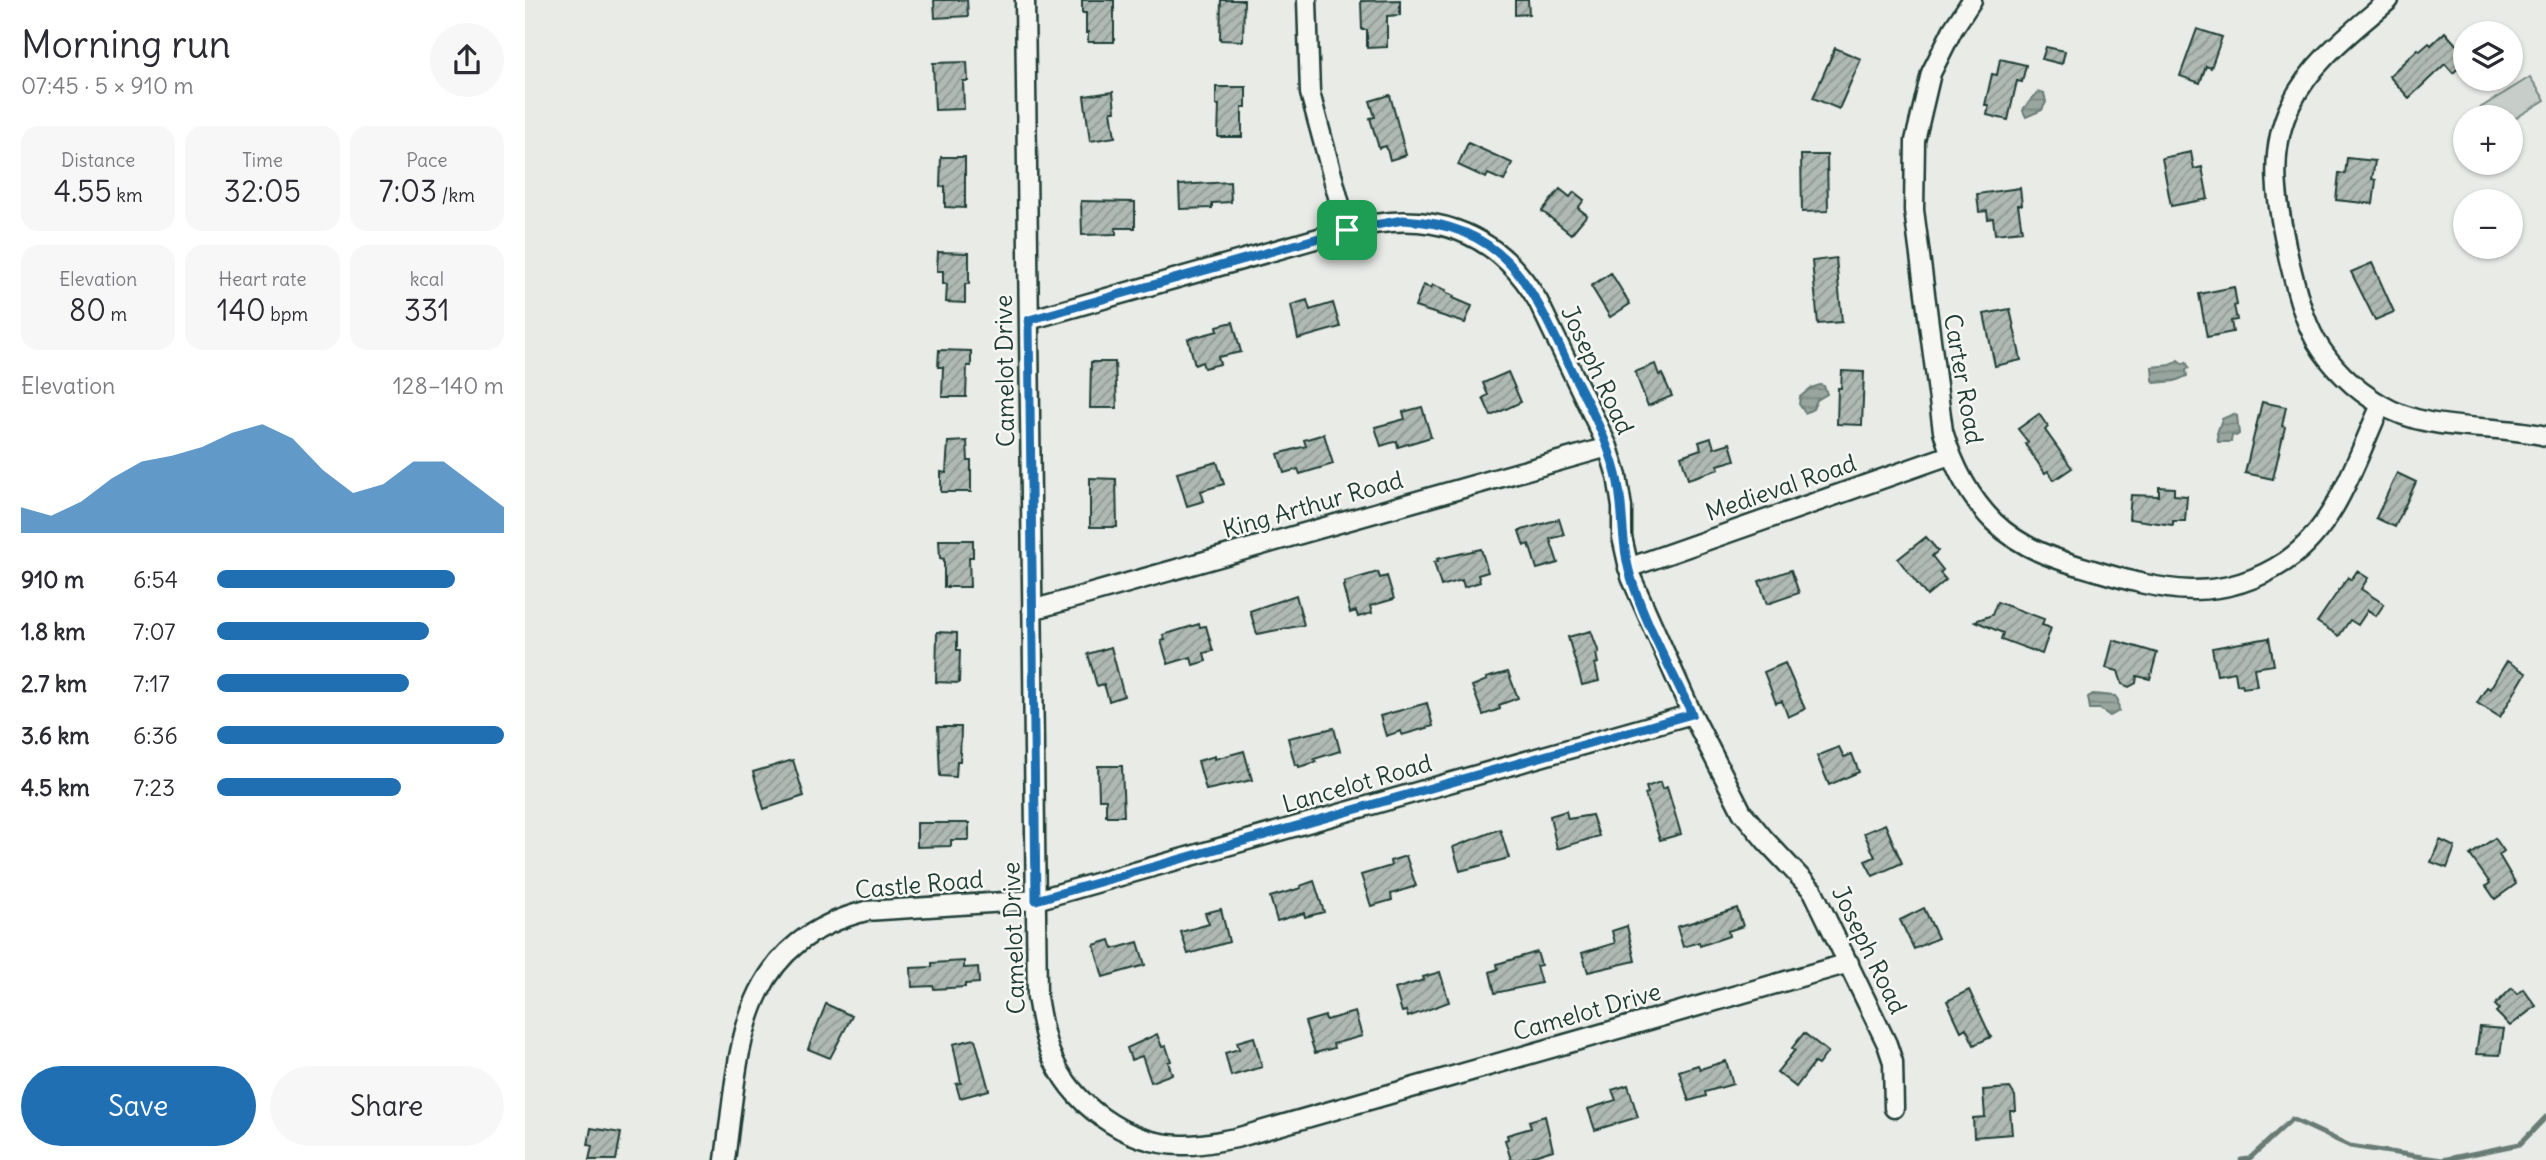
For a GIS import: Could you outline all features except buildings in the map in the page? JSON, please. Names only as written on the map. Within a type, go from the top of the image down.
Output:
[{"type":"street","name":"Camelot Drive","points":[[1025,0],[1037,997],[1044,1033],[1056,1066],[1085,1103],[1115,1126],[1146,1139],[1183,1145],[1236,1138],[1849,963]]},
{"type":"street","points":[[1307,0],[1310,93],[1347,230]]},
{"type":"street","name":"Carter Road","points":[[1972,0],[1953,29],[1931,73],[1915,141],[1913,187],[1943,430],[1950,455],[1962,480],[1980,507],[1996,523],[2035,551],[2148,586],[2177,591],[2206,590],[2232,585],[2285,561],[2307,544],[2332,512],[2381,405]]},
{"type":"street","points":[[2389,0],[2325,57],[2297,93],[2284,121],[2276,171],[2283,232],[2297,293],[2308,325],[2338,369],[2381,405],[2399,413],[2438,423],[2546,436]]},
{"type":"street","name":"Joseph Road","points":[[1029,320],[1347,230],[1389,221],[1433,223],[1472,236],[1494,249],[1524,279],[1538,301],[1608,447],[1617,476],[1622,537],[1628,568],[1641,603],[1692,714],[1742,812],[1813,891],[1891,1053],[1895,1079],[1894,1108]]},
{"type":"street","name":"King Arthur Road","points":[[1032,610],[1608,447]]},
{"type":"street","name":"Medieval Road","points":[[1628,568],[1950,455]]},
{"type":"street","name":"Lancelot Road","points":[[1036,900],[1692,714]]},
{"type":"street","name":"Castle Road","points":[[725,1160],[741,1045],[754,999],[781,957],[820,927],[842,917],[866,911],[1036,900]]},
{"type":"shaded area","points":[[2530,77],[2545,100],[2523,114],[2523,105],[2485,105],[2507,91],[2523,91],[2523,81]]},
{"type":"shaded area","points":[[2038,92],[2044,93],[2046,102],[2042,110],[2026,117],[2024,108]]},
{"type":"shaded area","points":[[2178,360],[2183,364],[2186,362],[2189,368],[2186,370],[2187,376],[2175,381],[2155,383],[2152,367],[2171,365]]},
{"type":"shaded area","points":[[1820,385],[1824,386],[1827,394],[1817,400],[1813,409],[1805,413],[1799,404],[1800,397]]},
{"type":"shaded area","points":[[2233,414],[2237,416],[2239,434],[2232,435],[2231,442],[2218,442],[2217,433],[2222,419]]},
{"type":"shaded area","points":[[2093,694],[2115,696],[2119,711],[2110,716],[2100,709],[2090,709],[2088,697]]},
{"type":"waterway","points":[[2241,1160],[2249,1159],[2292,1119],[2350,1146],[2442,1160],[2520,1144],[2546,1117]]},
{"type":"route","points":[[1403,220],[1446,226],[1472,236],[1494,249],[1524,279],[1538,301],[1608,447],[1617,476],[1622,507],[1622,537],[1628,568],[1641,603],[1692,714],[1036,900],[1029,320],[1347,230],[1403,220]]}]
